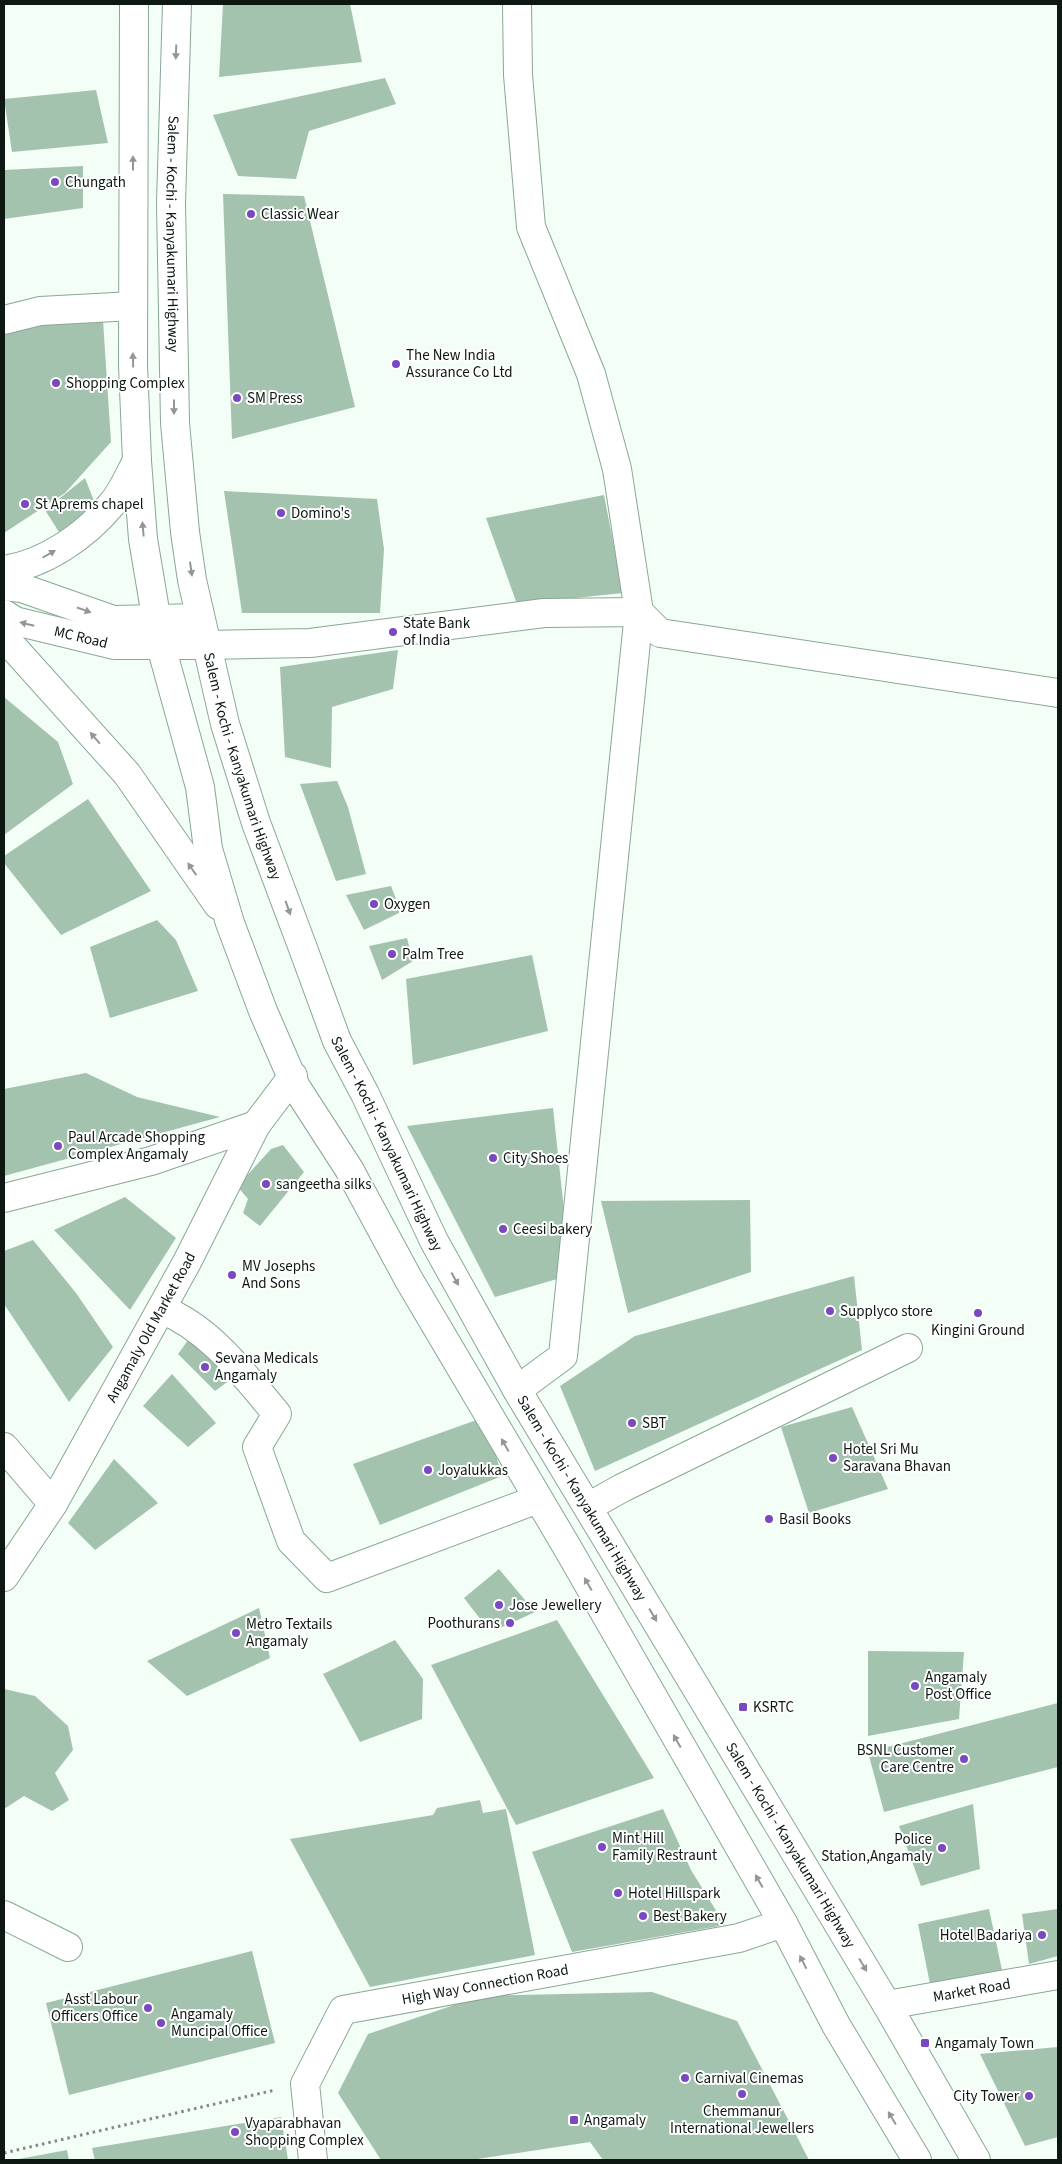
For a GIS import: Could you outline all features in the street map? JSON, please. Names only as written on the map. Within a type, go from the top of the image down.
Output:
[{"type":"main road","points":[[134,4],[132,306],[137,462],[143,539],[161,646],[200,787],[208,849],[230,923],[263,1011],[293,1076],[296,1088],[348,1169],[414,1288],[567,1547],[783,1924],[836,2025],[917,2160]]},
{"type":"main road","name":"Salem - Kochi - Kanyakumari Highway","points":[[177,4],[171,203],[174,423],[185,532],[200,618],[225,724],[256,823],[337,1040],[365,1094],[434,1241],[517,1390],[887,2005],[976,2160]]},
{"type":"main road","points":[[517,4],[518,75],[531,227],[596,393],[617,469],[639,612],[563,1356],[517,1390]]},
{"type":"main road","points":[[4,320],[40,311],[132,306]]},
{"type":"main road","points":[[4,570],[16,568],[46,557],[82,532],[112,504],[137,462]]},
{"type":"main road","name":"MC Road","points":[[4,586],[22,588],[113,620],[200,618]]},
{"type":"main road","points":[[639,612],[660,633],[1058,692]]},
{"type":"main road","name":"MC Road","points":[[4,614],[15,622],[114,646],[161,646],[310,643],[544,613],[639,612]]},
{"type":"main road","points":[[4,637],[127,774],[230,923]]},
{"type":"main road","name":"Angamaly Old Market Road","points":[[4,1577],[53,1504],[161,1309],[256,1125],[293,1076]]},
{"type":"main road","points":[[4,1198],[151,1161],[256,1125]]},
{"type":"main road","points":[[161,1309],[175,1314],[224,1352],[277,1414],[257,1447],[291,1541],[326,1578],[538,1499]]},
{"type":"main road","points":[[588,1508],[622,1488],[908,1348]]},
{"type":"main road","points":[[4,1446],[53,1504]]},
{"type":"main road","points":[[4,1915],[68,1946]]},
{"type":"main road","name":"High Way Connection Road","points":[[305,2084],[343,2010],[739,1938],[783,1924]]},
{"type":"main road","name":"Market Road","points":[[887,2005],[1058,1975]]},
{"type":"main road","points":[[305,2084],[313,2160]]},
{"type":"path","points":[[4,2153],[305,2084]]},
{"type":"building","points":[[223,4],[350,4],[362,62],[219,77]]},
{"type":"building","points":[[385,78],[396,104],[309,131],[296,179],[238,176],[213,115]]},
{"type":"building","points":[[96,90],[108,143],[12,152],[4,99]]},
{"type":"building","points":[[83,166],[83,208],[4,219],[4,170]]},
{"type":"building","points":[[223,194],[304,196],[355,407],[232,439]]},
{"type":"building","name":"Shopping Complex","points":[[102,305],[111,442],[65,493],[4,533],[4,324]]},
{"type":"building","points":[[85,478],[96,506],[59,532],[45,510]]},
{"type":"building","points":[[224,491],[377,499],[384,549],[380,613],[242,613]]},
{"type":"building","points":[[604,495],[623,593],[517,604],[486,518]]},
{"type":"building","points":[[398,650],[393,689],[332,707],[331,768],[285,757],[280,667]]},
{"type":"building","points":[[4,697],[58,742],[73,784],[4,835]]},
{"type":"building","points":[[337,781],[348,807],[366,874],[336,881],[300,784]]},
{"type":"building","points":[[88,799],[151,891],[61,935],[4,863],[4,856]]},
{"type":"building","name":"Oxygen","points":[[391,886],[401,912],[364,930],[346,895]]},
{"type":"building","points":[[157,920],[176,940],[198,991],[110,1018],[90,947]]},
{"type":"building","name":"Palm Tree","points":[[407,938],[413,961],[382,980],[369,946]]},
{"type":"building","points":[[532,955],[548,1031],[413,1065],[406,979]]},
{"type":"building","name":"Paul Arcade Shopping Complex Angamaly","points":[[86,1073],[137,1097],[220,1117],[4,1176],[4,1089]]},
{"type":"building","points":[[553,1108],[571,1275],[495,1297],[407,1126]]},
{"type":"building","name":"sangeetha silks","points":[[283,1145],[304,1172],[260,1226],[243,1213],[248,1199],[238,1187],[271,1149]]},
{"type":"building","points":[[125,1197],[176,1238],[130,1310],[54,1230]]},
{"type":"building","points":[[750,1200],[751,1272],[628,1313],[601,1201]]},
{"type":"building","points":[[33,1240],[76,1293],[113,1347],[69,1402],[4,1304],[4,1251]]},
{"type":"building","points":[[854,1276],[862,1350],[595,1471],[560,1386],[635,1336]]},
{"type":"building","name":"Sevana Medicals Angamaly","points":[[191,1336],[230,1380],[215,1391],[178,1354]]},
{"type":"building","points":[[172,1374],[216,1423],[188,1447],[143,1406]]},
{"type":"building","name":"Hotel Sri Mu Saravana Bhavan","points":[[852,1407],[888,1489],[809,1513],[781,1427]]},
{"type":"building","name":"Joyalukkas","points":[[485,1417],[502,1476],[380,1525],[353,1464]]},
{"type":"building","points":[[114,1459],[158,1503],[95,1550],[68,1523]]},
{"type":"building","name":"Jose Jewellery","points":[[499,1569],[535,1612],[498,1629],[488,1629],[464,1598]]},
{"type":"building","name":"Metro Textails Angamaly","points":[[259,1608],[270,1658],[187,1696],[147,1661]]},
{"type":"building","points":[[557,1620],[654,1778],[516,1825],[431,1665]]},
{"type":"building","points":[[395,1640],[423,1679],[422,1719],[360,1742],[323,1674]]},
{"type":"building","name":"Angamaly Post Office","points":[[868,1651],[964,1652],[959,1719],[868,1736]]},
{"type":"building","points":[[4,1689],[35,1696],[68,1726],[73,1750],[55,1773],[69,1800],[52,1811],[24,1796],[4,1809]]},
{"type":"building","name":"BSNL Customer Care Centre","points":[[1058,1703],[1058,1767],[884,1812],[868,1752]]},
{"type":"building","points":[[480,1800],[483,1813],[506,1809],[535,1955],[370,1987],[290,1839],[433,1815],[437,1808]]},
{"type":"building","name":"Police Station,Angamaly","points":[[973,1804],[980,1869],[921,1886],[899,1826]]},
{"type":"building","points":[[663,1809],[691,1870],[725,1925],[572,1952],[532,1852]]},
{"type":"building","points":[[989,1909],[1002,1970],[930,1984],[918,1924]]},
{"type":"building","name":"Hotel Badariya","points":[[1058,1909],[1058,1956],[1029,1964],[1022,1914]]},
{"type":"building","name":"Angamaly Muncipal Office","points":[[252,1951],[275,2043],[69,2095],[46,2003]]},
{"type":"building","points":[[652,1992],[737,2021],[809,2160],[603,2160],[590,2142],[471,2160],[381,2160],[338,2093],[368,2034],[481,1996]]},
{"type":"building","name":"City Tower","points":[[1058,2047],[1058,2137],[1025,2146],[980,2054]]},
{"type":"building","name":"Vyaparabhavan Shopping Complex","points":[[281,2117],[288,2160],[95,2160],[92,2148]]},
{"type":"building","points":[[67,2150],[69,2160],[19,2160],[19,2159]]},
{"type":"place","name":"Chungath","points":[[55,182]]},
{"type":"place","name":"Classic Wear","points":[[251,214]]},
{"type":"place","name":"The New India Assurance Co Ltd","points":[[396,364]]},
{"type":"place","name":"Shopping Complex","points":[[56,383]]},
{"type":"place","name":"SM Press","points":[[237,398]]},
{"type":"place","name":"St Aprems chapel","points":[[25,504]]},
{"type":"place","name":"Domino's","points":[[281,513]]},
{"type":"place","name":"State Bank of India","points":[[393,632]]},
{"type":"place","name":"Oxygen","points":[[374,904]]},
{"type":"place","name":"Palm Tree","points":[[392,954]]},
{"type":"place","name":"Paul Arcade Shopping Complex Angamaly","points":[[58,1146]]},
{"type":"place","name":"City Shoes","points":[[493,1158]]},
{"type":"place","name":"sangeetha silks","points":[[266,1184]]},
{"type":"place","name":"Ceesi bakery","points":[[503,1229]]},
{"type":"place","name":"MV Josephs And Sons","points":[[232,1275]]},
{"type":"place","name":"Supplyco store","points":[[830,1311]]},
{"type":"place","name":"Kingini Ground","points":[[978,1313]]},
{"type":"place","name":"Sevana Medicals Angamaly","points":[[205,1367]]},
{"type":"place","name":"SBT","points":[[632,1423]]},
{"type":"place","name":"Hotel Sri Mu Saravana Bhavan","points":[[833,1458]]},
{"type":"place","name":"Joyalukkas","points":[[428,1470]]},
{"type":"place","name":"Basil Books","points":[[769,1519]]},
{"type":"place","name":"Jose Jewellery","points":[[499,1605]]},
{"type":"place","name":"Poothurans","points":[[510,1623]]},
{"type":"place","name":"Metro Textails Angamaly","points":[[236,1633]]},
{"type":"place","name":"Angamaly Post Office","points":[[915,1686]]},
{"type":"place","name":"KSRTC","points":[[743,1707]]},
{"type":"place","name":"BSNL Customer Care Centre","points":[[964,1759]]},
{"type":"place","name":"Mint Hill Family Restraunt","points":[[602,1847]]},
{"type":"place","name":"Police Station,Angamaly","points":[[942,1848]]},
{"type":"place","name":"Hotel Hillspark","points":[[618,1893]]},
{"type":"place","name":"Best Bakery","points":[[643,1916]]},
{"type":"place","name":"Hotel Badariya","points":[[1042,1935]]},
{"type":"place","name":"Asst Labour Officers Office","points":[[148,2008]]},
{"type":"place","name":"Angamaly Muncipal Office","points":[[161,2023]]},
{"type":"place","name":"Angamaly Town","points":[[925,2043]]},
{"type":"place","name":"Carnival Cinemas","points":[[685,2078]]},
{"type":"place","name":"Chemmanur International Jewellers","points":[[742,2094]]},
{"type":"place","name":"City Tower","points":[[1029,2096]]},
{"type":"place","name":"Angamaly","points":[[574,2120]]},
{"type":"place","name":"Vyaparabhavan Shopping Complex","points":[[235,2132]]}]
